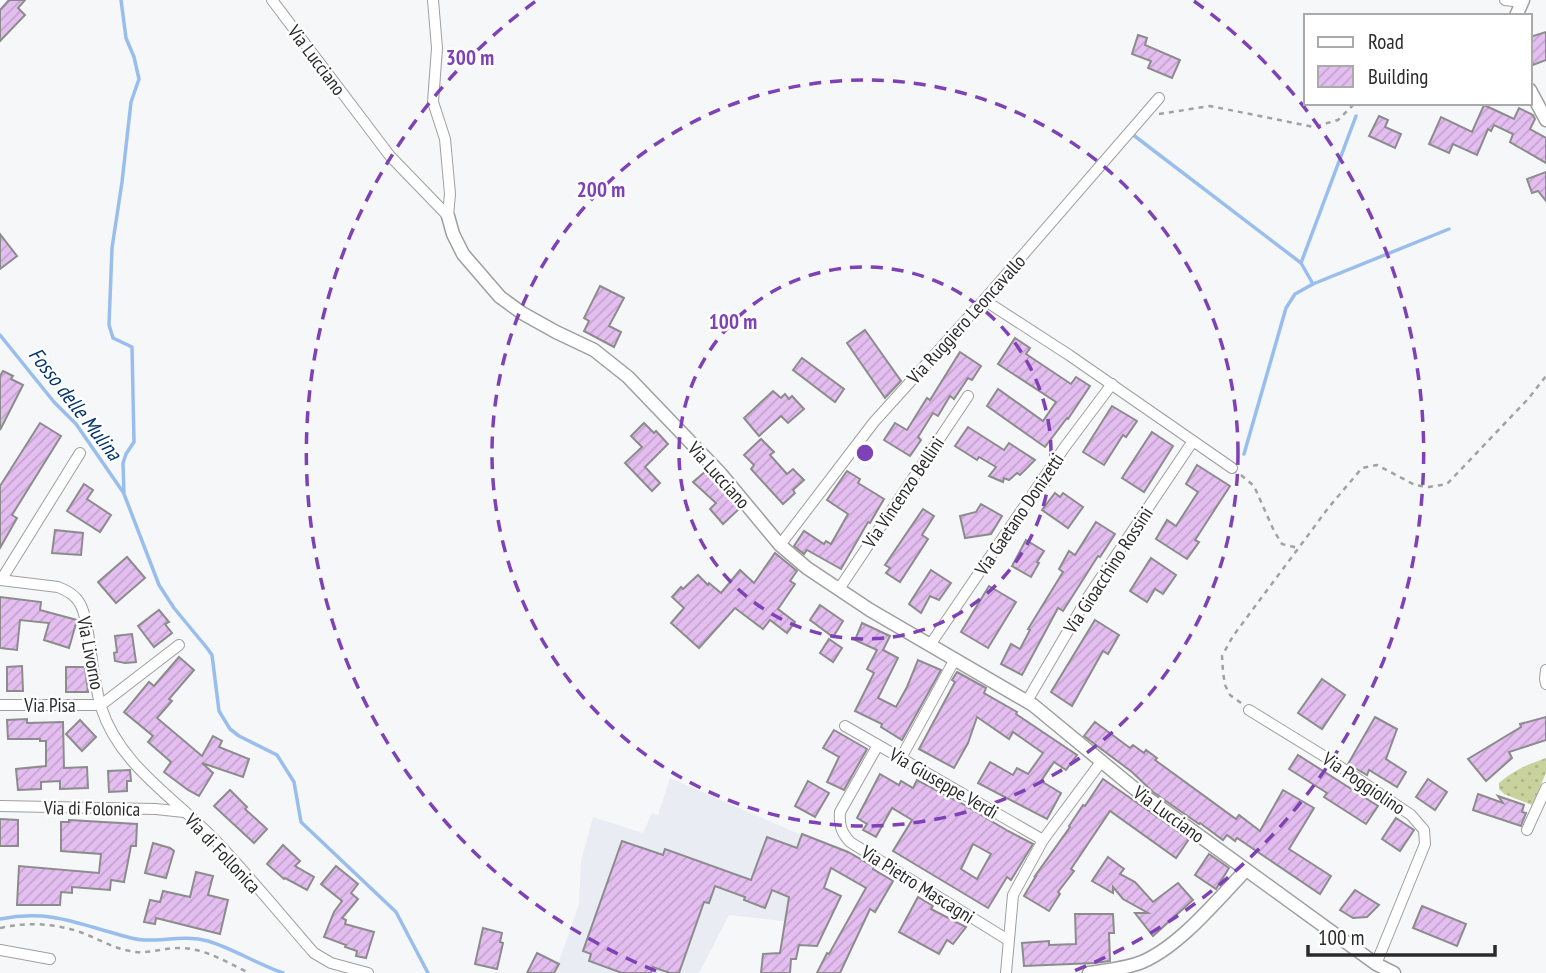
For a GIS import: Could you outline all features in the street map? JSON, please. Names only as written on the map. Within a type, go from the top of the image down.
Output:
[{"type":"street","name":"Via Lucciano","points":[[272,0],[390,156],[448,216],[463,254],[500,297],[522,313],[594,351],[628,377],[721,474],[780,545],[807,568],[870,610],[1027,701],[1135,789],[1376,964],[1394,973]]},
{"type":"street","points":[[433,0],[437,48],[433,102],[445,139],[450,194],[448,216]]},
{"type":"street","points":[[1505,0],[1522,1]]},
{"type":"street","points":[[1532,94],[1546,120]]},
{"type":"street","name":"Via Ruggiero Leoncavallo","points":[[780,545],[874,422],[1159,98]]},
{"type":"street","points":[[984,300],[1112,384],[1232,468]]},
{"type":"street","name":"Via Gaetano Donizetti","points":[[930,645],[1064,448],[1112,384]]},
{"type":"street","name":"Via Vincenzo Bellini","points":[[839,589],[968,396]]},
{"type":"street","name":"Via Gioacchino Rossini","points":[[1027,701],[1088,597],[1193,441]]},
{"type":"street","points":[[1,580],[80,453]]},
{"type":"street","name":"Via Livorno","points":[[1,580],[58,587],[67,590],[79,602],[86,619],[101,705]]},
{"type":"street","points":[[101,705],[179,645]]},
{"type":"street","points":[[901,758],[955,659]]},
{"type":"street","points":[[1546,670],[1546,684]]},
{"type":"street","name":"Via Pisa","points":[[0,705],[101,705]]},
{"type":"street","name":"Via di Follonica","points":[[101,705],[116,740],[129,757],[214,839],[314,953],[331,963],[368,973]]},
{"type":"street","name":"Via Poggiolino","points":[[1249,710],[1327,758],[1411,815],[1424,830],[1425,844],[1376,964]]},
{"type":"street","name":"Via Giuseppe Verdi","points":[[845,726],[1043,840]]},
{"type":"street","name":"Via Pietro Mascagni","points":[[878,745],[841,813],[839,823],[842,833],[850,842],[1008,940]]},
{"type":"street","points":[[1006,973],[1013,895],[1043,840],[1101,762]]},
{"type":"street","points":[[1527,830],[1546,788]]},
{"type":"street","name":"Via di Folonica","points":[[0,806],[184,811]]},
{"type":"street","points":[[1089,973],[1139,963],[1160,953],[1195,923],[1247,870]]},
{"type":"street","points":[[0,950],[50,959]]},
{"type":"path","points":[[1142,117],[1210,106],[1314,127],[1338,120],[1353,105]]},
{"type":"path","points":[[1249,710],[1230,695],[1222,656],[1233,636],[1298,548],[1362,468],[1377,465],[1415,485],[1429,487],[1447,484],[1528,399],[1546,376]]},
{"type":"path","points":[[1232,468],[1254,486],[1282,544],[1298,548]]},
{"type":"path","points":[[0,928],[31,923],[54,925],[135,952],[178,948],[208,952],[249,973]]},
{"type":"shaded area","points":[[670,778],[838,851],[810,924],[729,915],[699,973],[555,973],[579,904],[581,862],[593,817],[643,833],[652,813],[658,815]]},
{"type":"green space","points":[[1546,758],[1546,773],[1532,805],[1504,794],[1499,789],[1499,783],[1510,775]]},
{"type":"building","points":[[9,0],[25,0],[18,8],[25,15],[0,41],[0,10]]},
{"type":"building","points":[[1546,32],[1546,60],[1533,65],[1532,62],[1532,36]]},
{"type":"building","points":[[1138,35],[1147,38],[1145,45],[1180,60],[1172,78],[1148,68],[1151,61],[1132,54]]},
{"type":"building","points":[[1484,105],[1514,119],[1519,108],[1533,115],[1535,119],[1530,129],[1546,138],[1546,163],[1510,142],[1513,134],[1494,125],[1491,131],[1488,129],[1477,155],[1453,144],[1449,153],[1429,144],[1441,117],[1472,132]]},
{"type":"building","points":[[1379,116],[1388,120],[1385,127],[1401,134],[1395,148],[1369,136]]},
{"type":"building","points":[[1546,172],[1546,201],[1538,191],[1532,193],[1527,179]]},
{"type":"building","points":[[0,234],[17,256],[0,269]]},
{"type":"building","points":[[600,286],[624,298],[609,326],[621,332],[614,347],[584,331],[589,321],[584,318]]},
{"type":"building","points":[[865,330],[901,381],[885,398],[847,343]]},
{"type":"building","points":[[1015,338],[1030,348],[1026,354],[1071,384],[1076,377],[1090,386],[1045,447],[987,406],[998,389],[1043,421],[1056,402],[998,364]]},
{"type":"building","points":[[960,352],[981,366],[972,380],[968,378],[954,399],[950,396],[938,416],[933,413],[918,437],[921,440],[910,456],[884,440],[895,423],[907,430],[927,398],[930,400]]},
{"type":"building","points":[[802,358],[844,389],[835,402],[793,370]]},
{"type":"building","points":[[3,371],[23,385],[0,430],[0,376]]},
{"type":"building","points":[[773,391],[781,398],[785,394],[789,399],[792,396],[804,409],[788,423],[781,416],[759,436],[744,418]]},
{"type":"building","points":[[1112,406],[1137,421],[1126,437],[1123,435],[1104,465],[1083,452]]},
{"type":"building","points":[[40,423],[61,436],[12,515],[17,518],[0,548],[0,486]]},
{"type":"building","points":[[644,423],[668,444],[645,467],[660,483],[652,491],[625,463],[642,447],[631,436]]},
{"type":"building","points":[[968,427],[1004,450],[1009,443],[1035,460],[1020,475],[1017,473],[1009,480],[1004,478],[1003,482],[989,476],[996,467],[979,457],[977,460],[955,446]]},
{"type":"building","points":[[1152,432],[1173,446],[1144,492],[1122,478]]},
{"type":"building","points":[[761,439],[774,452],[770,455],[787,474],[793,469],[804,480],[783,504],[751,469],[754,465],[744,455]]},
{"type":"building","points":[[1197,465],[1230,486],[1195,540],[1199,542],[1187,559],[1156,539],[1167,520],[1176,526],[1198,492],[1186,484]]},
{"type":"building","points":[[706,471],[739,509],[723,524],[710,509],[716,503],[693,482]]},
{"type":"building","points":[[847,471],[860,479],[858,483],[884,499],[841,569],[807,550],[804,554],[794,546],[804,531],[824,544],[826,541],[831,544],[848,514],[827,500]]},
{"type":"building","points":[[84,484],[93,490],[87,499],[111,515],[100,532],[67,511]]},
{"type":"building","points":[[1055,493],[1060,497],[1063,493],[1083,507],[1068,528],[1042,510]]},
{"type":"building","points":[[981,504],[1002,516],[991,534],[965,538],[960,516],[976,512]]},
{"type":"building","points":[[923,509],[934,516],[922,535],[928,539],[900,582],[886,573],[890,568],[885,565]]},
{"type":"building","points":[[1096,522],[1115,534],[1063,611],[1058,608],[1022,675],[1001,664],[1011,644],[1020,649],[1030,630],[1028,629],[1063,572],[1059,569],[1069,551],[1075,555]]},
{"type":"building","points":[[55,530],[83,533],[81,555],[52,553]]},
{"type":"building","points":[[1026,540],[1044,551],[1031,577],[1012,566]]},
{"type":"building","points":[[775,553],[797,571],[790,581],[795,584],[778,609],[795,622],[787,633],[770,620],[763,629],[735,608],[699,648],[671,623],[684,608],[672,597],[698,575],[721,593],[740,570],[754,583]]},
{"type":"building","points":[[127,557],[145,578],[116,603],[98,582]]},
{"type":"building","points":[[1151,558],[1176,575],[1163,594],[1155,589],[1147,602],[1130,591]]},
{"type":"building","points":[[931,570],[951,583],[939,600],[930,596],[921,613],[909,604]]},
{"type":"building","points":[[989,586],[1016,602],[988,648],[961,632]]},
{"type":"building","points":[[0,597],[41,602],[40,610],[77,620],[69,648],[44,640],[49,623],[20,620],[17,650],[0,648]]},
{"type":"building","points":[[820,605],[843,621],[833,637],[810,620]]},
{"type":"building","points":[[159,610],[169,622],[165,624],[172,633],[154,647],[138,626]]},
{"type":"building","points":[[1095,620],[1119,635],[1108,654],[1103,651],[1072,706],[1051,692]]},
{"type":"building","points":[[862,623],[890,636],[883,650],[898,658],[878,698],[896,707],[918,660],[941,670],[902,740],[881,727],[882,724],[855,711],[874,673],[867,669],[877,650],[855,640]]},
{"type":"building","points":[[132,634],[136,662],[115,661],[115,636]]},
{"type":"building","points":[[829,639],[842,648],[833,662],[820,653]]},
{"type":"building","points":[[179,657],[194,670],[157,718],[202,756],[213,736],[222,741],[219,747],[249,759],[243,777],[202,763],[213,773],[199,796],[164,772],[171,762],[148,742],[153,736],[124,712],[149,682],[154,686]]},
{"type":"building","points":[[22,666],[23,691],[7,691],[7,667]]},
{"type":"building","points":[[66,667],[85,667],[88,692],[66,692]]},
{"type":"building","points":[[957,672],[986,688],[984,693],[1017,712],[1016,714],[1077,755],[1066,770],[1054,762],[1041,781],[1061,793],[1047,819],[978,783],[990,762],[1013,775],[1017,768],[1028,774],[1043,753],[1013,732],[1009,739],[977,717],[968,743],[954,768],[919,749],[955,682],[952,680]]},
{"type":"building","points":[[1322,679],[1345,695],[1322,729],[1298,713]]},
{"type":"building","points":[[1375,717],[1397,729],[1386,759],[1406,772],[1397,787],[1369,770],[1367,775],[1348,764]]},
{"type":"building","points":[[1546,717],[1546,740],[1509,752],[1512,758],[1486,781],[1468,759],[1521,727],[1520,724]]},
{"type":"building","points":[[27,719],[27,723],[63,722],[64,768],[87,767],[88,788],[60,789],[60,781],[41,782],[41,789],[18,790],[16,769],[46,766],[46,741],[8,739],[7,720]]},
{"type":"building","points":[[80,720],[96,737],[82,751],[66,734]]},
{"type":"building","points":[[1095,722],[1130,748],[1133,745],[1144,753],[1146,750],[1157,758],[1155,760],[1236,819],[1239,815],[1260,831],[1283,790],[1314,808],[1289,849],[1331,876],[1320,894],[1237,838],[1235,841],[1227,835],[1223,840],[1153,792],[1132,772],[1084,736]]},
{"type":"building","points":[[834,730],[867,749],[844,790],[827,782],[839,757],[823,748]]},
{"type":"building","points":[[1298,755],[1378,806],[1366,824],[1324,797],[1327,793],[1289,769]]},
{"type":"building","points":[[130,770],[131,781],[127,781],[127,791],[109,792],[108,771]]},
{"type":"building","points":[[880,774],[899,785],[901,781],[913,788],[917,780],[1033,844],[1011,880],[1007,877],[988,908],[893,851],[912,820],[892,808],[876,837],[863,830],[867,824],[857,818]],"holes":[[[973,844],[991,854],[977,879],[961,869]]]},
{"type":"building","points":[[1103,779],[1189,839],[1176,858],[1110,811],[1071,869],[1074,871],[1058,892],[1060,894],[1049,911],[1024,896]]},
{"type":"building","points":[[1428,779],[1447,792],[1435,810],[1416,797]]},
{"type":"building","points":[[808,781],[829,793],[815,817],[795,806]]},
{"type":"building","points":[[230,790],[247,807],[245,809],[267,829],[254,843],[214,806]]},
{"type":"building","points":[[1478,794],[1503,803],[1498,796],[1524,805],[1522,812],[1526,813],[1521,826],[1473,810]]},
{"type":"building","points":[[1396,818],[1414,830],[1400,851],[1382,839]]},
{"type":"building","points":[[0,819],[18,820],[18,846],[0,846]]},
{"type":"building","points":[[69,820],[137,824],[136,846],[131,846],[124,882],[111,880],[110,890],[72,887],[72,893],[61,892],[60,905],[17,905],[19,866],[99,873],[101,854],[61,851],[61,822]]},
{"type":"building","points":[[802,834],[848,852],[893,881],[875,912],[870,909],[840,973],[817,973],[866,888],[831,868],[824,888],[841,896],[817,946],[799,945],[796,959],[791,959],[790,973],[761,973],[763,954],[780,953],[789,897],[772,890],[765,908],[715,886],[709,903],[704,902],[679,973],[653,967],[651,973],[622,973],[589,961],[591,954],[583,951],[622,841],[663,855],[665,849],[751,880],[767,837],[797,848]]},
{"type":"building","points":[[153,843],[174,851],[166,878],[145,873]]},
{"type":"building","points":[[283,845],[300,861],[295,866],[314,877],[307,890],[284,879],[267,864]]},
{"type":"building","points":[[1209,854],[1229,868],[1216,889],[1195,875]]},
{"type":"building","points":[[1108,857],[1124,869],[1120,874],[1135,882],[1153,902],[1178,883],[1193,900],[1153,936],[1135,913],[1148,913],[1123,899],[1113,887],[1113,893],[1092,881]]},
{"type":"building","points":[[336,866],[358,884],[351,893],[358,899],[342,918],[346,920],[345,924],[374,932],[366,958],[356,956],[357,951],[345,947],[346,945],[324,937],[334,912],[342,901],[321,884]]},
{"type":"building","points":[[196,872],[213,876],[208,895],[228,900],[220,934],[156,918],[155,924],[144,922],[150,900],[160,902],[163,891],[190,897]]},
{"type":"building","points":[[1355,890],[1379,905],[1367,917],[1353,918],[1340,910]]},
{"type":"building","points":[[918,897],[933,906],[931,909],[966,927],[953,944],[947,940],[939,954],[899,932]]},
{"type":"building","points":[[1422,906],[1466,924],[1457,946],[1413,928]]},
{"type":"building","points":[[1075,914],[1113,914],[1114,933],[1109,933],[1110,961],[1024,966],[1022,943],[1049,941],[1049,945],[1076,944]]},
{"type":"building","points":[[483,928],[502,933],[500,942],[503,943],[497,969],[475,964]]},
{"type":"building","points":[[537,953],[559,964],[554,973],[527,973]]},
{"type":"waterway","points":[[121,0],[126,38],[139,79],[131,102],[112,248],[109,325],[113,338],[132,347],[134,442],[123,463],[124,494],[159,585],[212,655],[219,711],[230,729],[277,755],[294,782],[301,822],[396,912],[428,973]]},
{"type":"waterway","points":[[1301,263],[1356,116]]},
{"type":"waterway","points":[[1132,134],[1301,263],[1313,284]]},
{"type":"waterway","points":[[1244,454],[1286,308],[1295,294],[1313,284],[1449,229]]},
{"type":"waterway","name":"Fosso delle Mulina","points":[[0,335],[54,402],[76,424],[123,492]]},
{"type":"waterway","points":[[0,919],[41,916],[138,939],[200,939],[283,973]]}]
